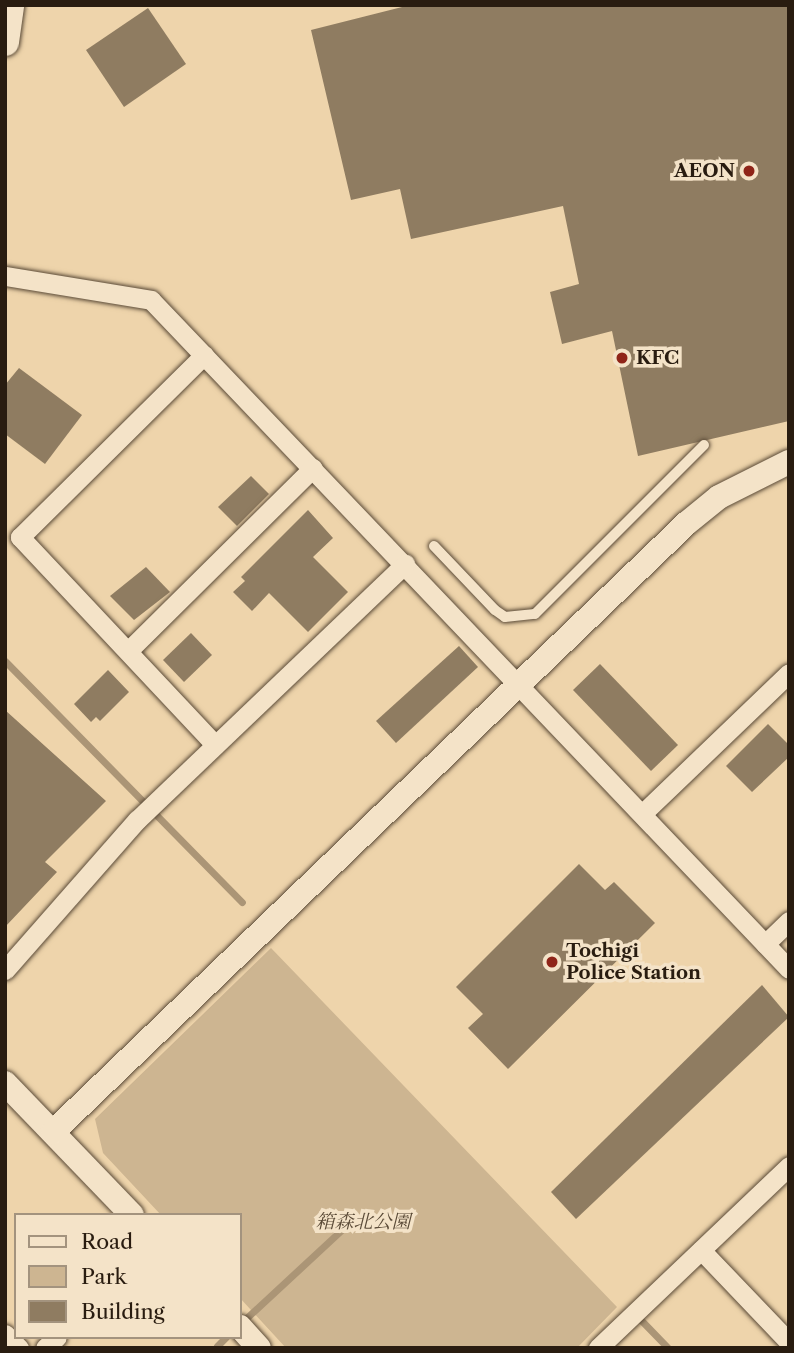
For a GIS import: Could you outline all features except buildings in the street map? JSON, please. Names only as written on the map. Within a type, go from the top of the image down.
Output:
[{"type":"main road","points":[[5,41],[10,5]]},
{"type":"street","points":[[5,276],[151,300],[789,969]]},
{"type":"street","points":[[204,355],[20,537],[215,745]]},
{"type":"street","points":[[53,1132],[687,523],[719,498],[789,462]]},
{"type":"street","points":[[128,651],[313,468]]},
{"type":"street","points":[[5,970],[78,882],[215,745],[405,564]]},
{"type":"street","points":[[643,813],[789,673]]},
{"type":"street","points":[[765,944],[789,921]]},
{"type":"street","points":[[5,1083],[130,1213]]},
{"type":"street","points":[[598,1348],[789,1166]]},
{"type":"street","points":[[701,1250],[789,1342]]},
{"type":"street","points":[[242,1329],[260,1348]]},
{"type":"street","points":[[5,1334],[19,1348]]},
{"type":"lane","points":[[434,546],[495,610],[505,617],[535,614],[704,445]]},
{"type":"green space","name":"箱森北公園","points":[[271,948],[617,1307],[577,1348],[286,1348],[242,1300],[242,1213],[159,1213],[103,1153],[95,1119]]},
{"type":"waterway","points":[[5,661],[242,902]]},
{"type":"waterway","points":[[242,1322],[348,1224]]},
{"type":"waterway","points":[[638,1317],[668,1348]]},
{"type":"waterway","points":[[217,1346],[224,1339]]},
{"type":"place","name":"AEON","points":[[749,171]]},
{"type":"place","name":"KFC","points":[[622,358]]},
{"type":"place","name":"Tochigi Police Station","points":[[552,962]]}]
